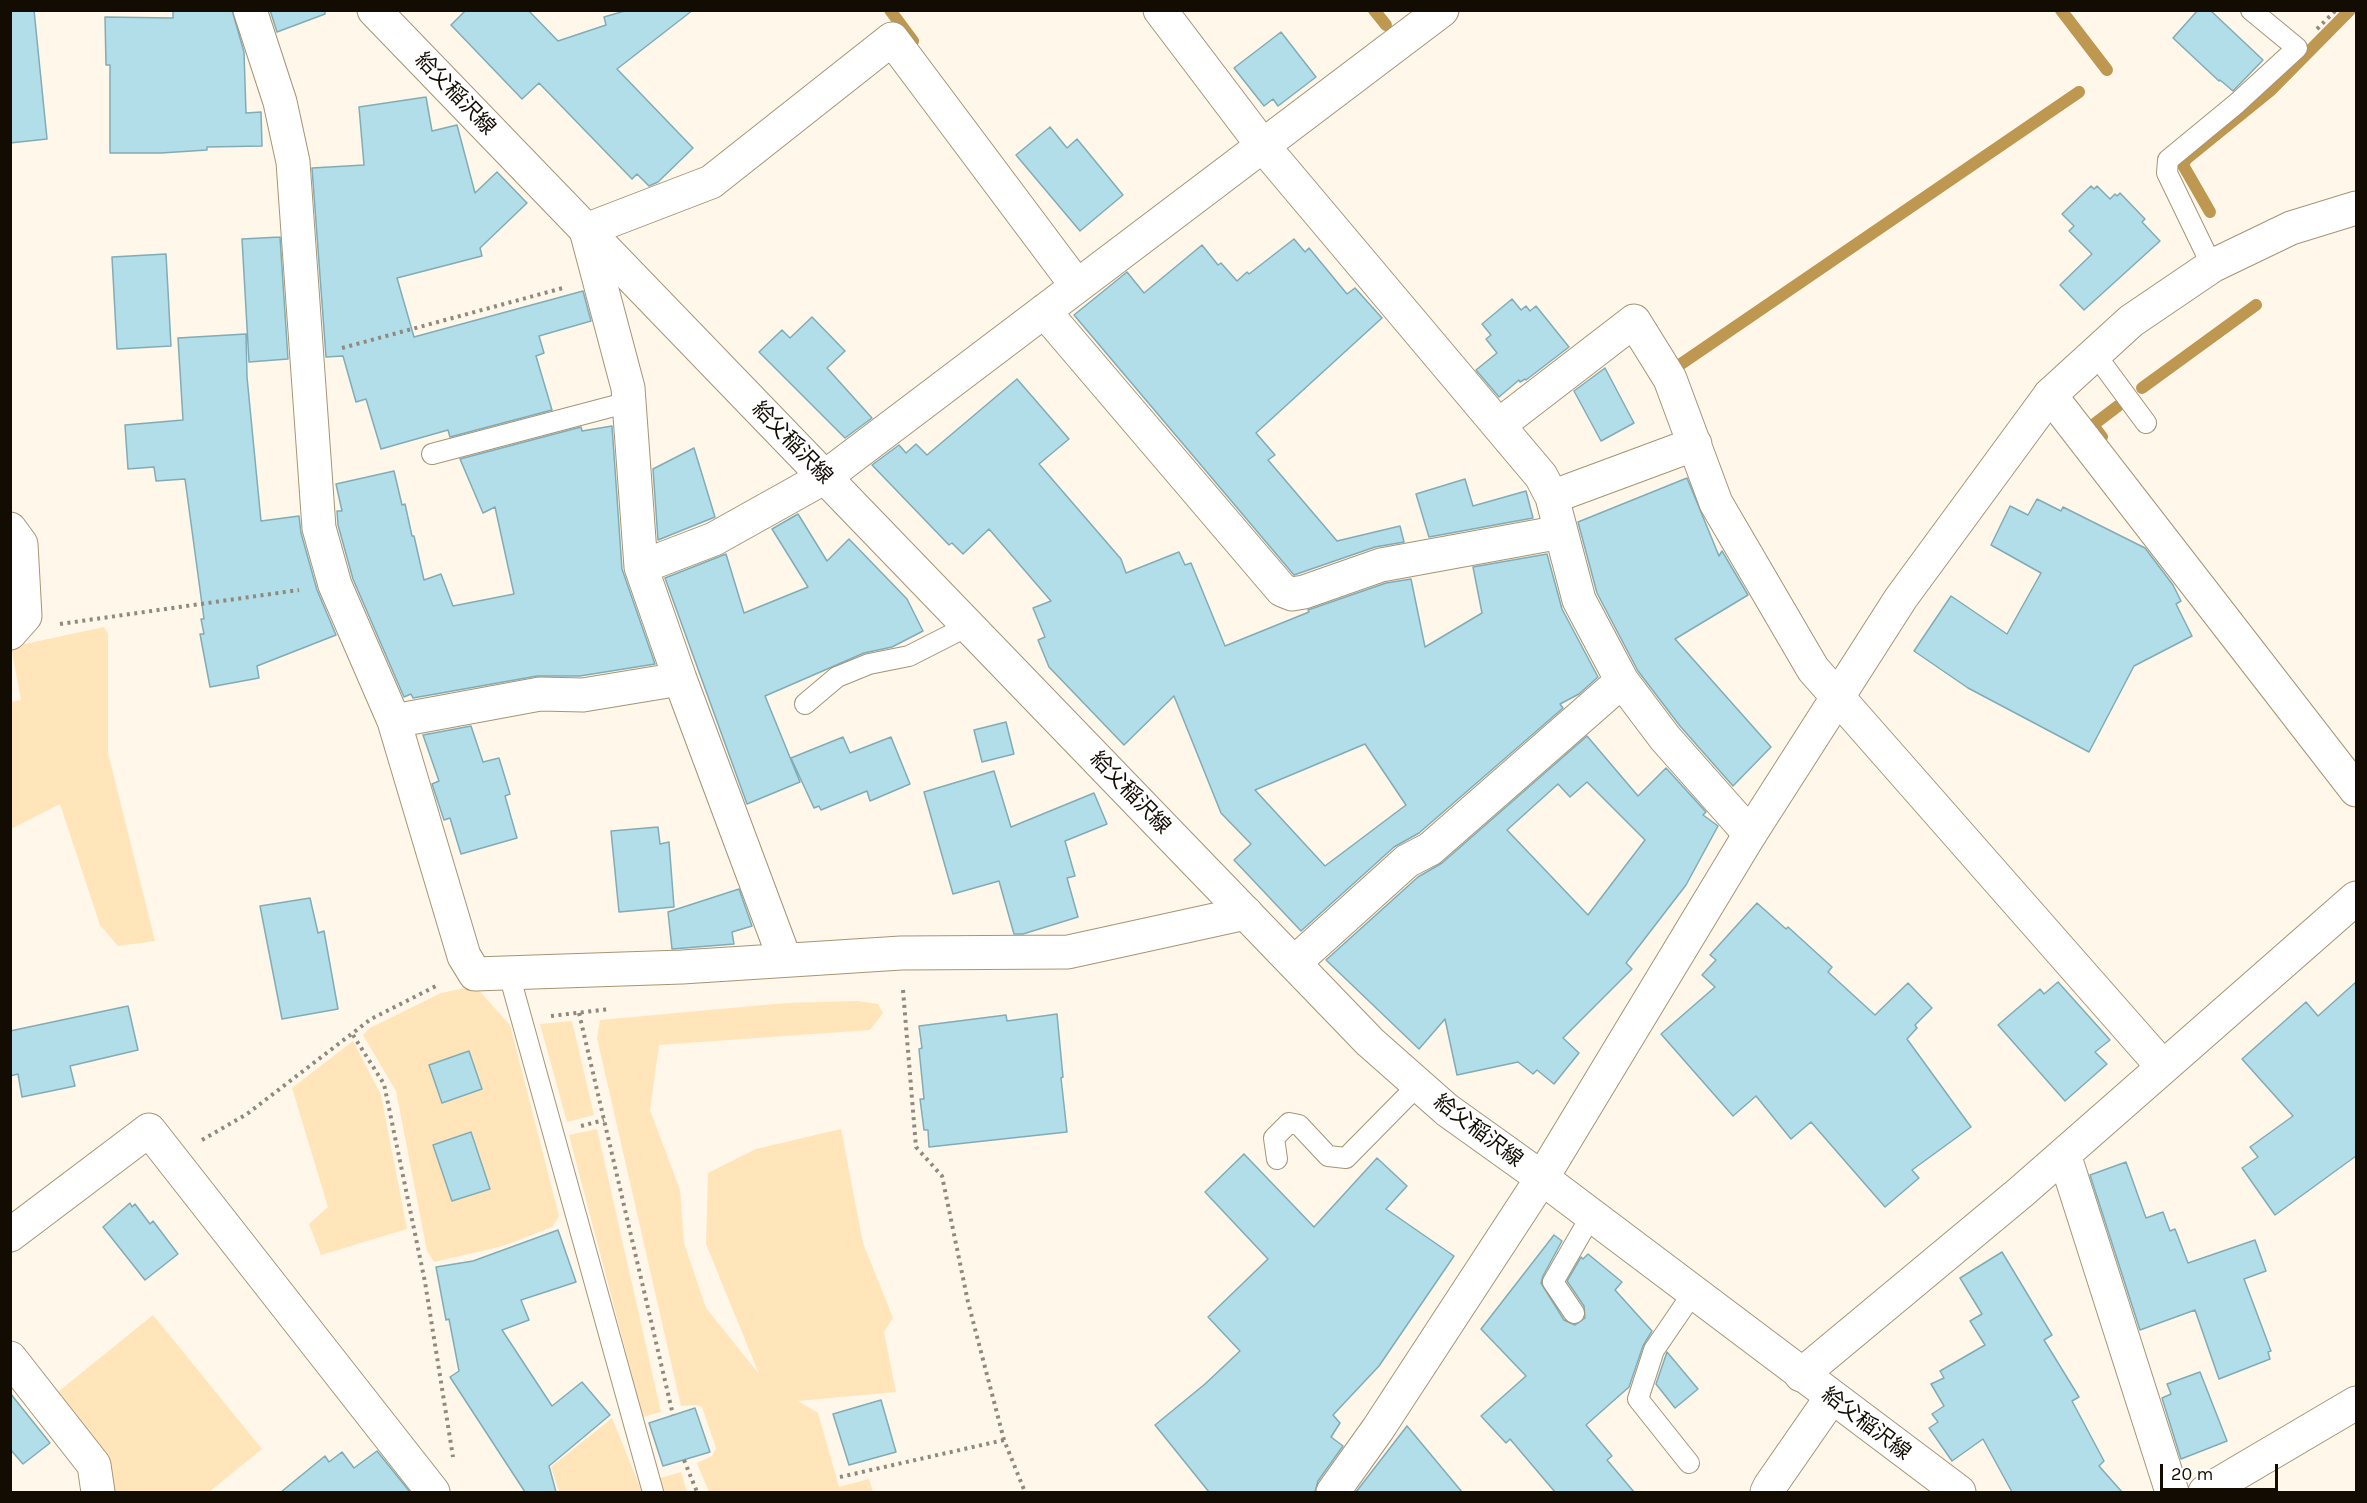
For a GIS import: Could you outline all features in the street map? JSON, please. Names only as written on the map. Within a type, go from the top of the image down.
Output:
[{"type":"street","points":[[250,10],[280,102],[293,162],[319,528],[335,585],[394,721],[464,956],[475,974],[569,972],[901,953],[1068,952],[1246,913]]},
{"type":"street","points":[[1160,10],[1263,146],[1541,476],[1552,497],[1579,600],[1622,681],[1665,738],[1750,834]]},
{"type":"street","points":[[641,567],[714,539],[825,477],[1442,10]]},
{"type":"street","name":"給父稲沢線","points":[[380,12],[586,230],[1370,1042],[1448,1110],[1542,1178],[1831,1398],[1959,1492]]},
{"type":"street","points":[[785,960],[680,679],[641,567],[628,388],[586,230],[711,182],[892,39],[1077,286]]},
{"type":"street","points":[[1333,1492],[1378,1429],[1542,1178],[1750,834],[1900,598],[2050,395],[2131,321],[2212,266],[2291,228],[2356,208]]},
{"type":"street","points":[[1044,311],[1282,590],[1292,594],[1304,592],[1381,565],[1561,532]]},
{"type":"street","points":[[1499,425],[1634,321],[1670,379],[1716,503],[1814,669],[2163,1067]]},
{"type":"street","points":[[2050,395],[2356,790]]},
{"type":"street","points":[[1552,497],[1695,444]]},
{"type":"street","points":[[10,529],[21,544],[25,616],[10,633]]},
{"type":"street","points":[[394,721],[540,694],[584,695],[680,679]]},
{"type":"street","points":[[1294,963],[1407,861],[1430,849],[1622,681]]},
{"type":"street","points":[[1801,1375],[2064,1154],[2356,898]]},
{"type":"street","points":[[10,1235],[149,1130],[433,1492]]},
{"type":"street","points":[[2064,1154],[2172,1492]]},
{"type":"street","points":[[10,1358],[94,1465],[98,1492]]},
{"type":"street","points":[[1767,1492],[1831,1398]]},
{"type":"street","points":[[2205,1492],[2356,1403]]},
{"type":"lane","points":[[2212,266],[2167,173],[2168,160],[2236,104],[2297,48],[2251,10]]},
{"type":"lane","points":[[2095,354],[2146,423]]},
{"type":"lane","points":[[432,454],[629,402]]},
{"type":"lane","points":[[805,704],[837,677],[869,664],[909,656],[968,626]]},
{"type":"lane","points":[[509,974],[653,1492]]},
{"type":"lane","points":[[1277,1159],[1274,1138],[1289,1123],[1299,1125],[1328,1156],[1346,1158],[1419,1084]]},
{"type":"lane","points":[[1574,1313],[1553,1282],[1591,1216]]},
{"type":"lane","points":[[1689,1463],[1638,1400],[1654,1350],[1693,1293]]},
{"type":"path","points":[[306,357],[599,279]]},
{"type":"path","points":[[53,625],[335,585]]},
{"type":"path","points":[[901,953],[916,1147],[942,1176],[968,1302],[1004,1440],[1024,1492]]},
{"type":"path","points":[[569,972],[673,1415]]},
{"type":"path","points":[[170,1158],[247,1114],[370,1020],[440,984],[475,974]]},
{"type":"path","points":[[353,1035],[384,1084],[425,1282],[453,1457]]},
{"type":"path","points":[[840,1477],[1004,1440]]},
{"type":"path","points":[[684,1460],[697,1492]]},
{"type":"shaded area","points":[[104,627],[108,634],[108,753],[155,941],[118,946],[100,925],[60,804],[11,829],[10,702],[21,700],[11,647]]},
{"type":"shaded area","points":[[475,986],[510,1025],[559,1216],[552,1227],[503,1246],[434,1262],[427,1251],[396,1091],[363,1035],[370,1028],[441,993]]},
{"type":"shaded area","points":[[858,1001],[878,1004],[883,1013],[870,1030],[659,1045],[650,1110],[680,1190],[684,1243],[706,1308],[759,1374],[706,1244],[708,1173],[756,1149],[841,1129],[863,1243],[893,1318],[884,1332],[896,1392],[798,1401],[818,1413],[839,1487],[869,1479],[873,1492],[709,1492],[697,1463],[712,1456],[716,1448],[702,1407],[681,1406],[597,1038],[600,1020],[786,1003]]},
{"type":"shaded area","points":[[572,1021],[594,1115],[567,1122],[540,1024]]},
{"type":"shaded area","points":[[353,1041],[381,1095],[407,1229],[321,1255],[309,1224],[328,1207],[292,1088]]},
{"type":"shaded area","points":[[597,1129],[661,1412],[643,1417],[569,1135]]},
{"type":"shaded area","points":[[153,1315],[262,1449],[209,1492],[107,1492],[53,1396]]},
{"type":"shaded area","points":[[612,1418],[642,1492],[559,1492],[551,1467]]},
{"type":"shaded area","points":[[681,1472],[687,1492],[663,1492],[660,1478]]},
{"type":"building","points":[[10,10],[34,10],[47,139],[10,143]]},
{"type":"building","points":[[173,10],[232,10],[244,52],[246,113],[261,112],[262,146],[207,147],[207,150],[161,153],[110,153],[110,65],[106,65],[105,17],[173,18]]},
{"type":"building","points":[[270,10],[325,10],[325,14],[277,32]]},
{"type":"building","points":[[466,10],[528,10],[558,41],[606,25],[604,17],[628,10],[693,10],[617,69],[693,148],[658,182],[649,186],[637,174],[632,179],[539,83],[522,99],[451,25]]},
{"type":"building","points":[[2198,10],[2210,10],[2263,60],[2233,91],[2173,38]]},
{"type":"building","points":[[1281,32],[1316,77],[1278,106],[1273,99],[1264,106],[1234,68]]},
{"type":"building","points":[[426,97],[432,131],[457,125],[475,193],[497,172],[527,203],[480,248],[482,256],[397,278],[414,337],[583,291],[591,321],[539,336],[544,353],[536,356],[552,410],[450,437],[448,430],[381,449],[366,399],[356,402],[343,356],[326,357],[312,168],[364,165],[359,107]]},
{"type":"building","points":[[1050,127],[1067,148],[1077,139],[1123,195],[1080,231],[1016,155]]},
{"type":"building","points":[[2091,186],[2094,189],[2097,186],[2110,199],[2120,193],[2145,219],[2142,222],[2160,241],[2084,310],[2060,285],[2092,254],[2069,231],[2074,226],[2062,214]]},
{"type":"building","points":[[280,237],[288,359],[249,362],[242,239]]},
{"type":"building","points":[[1294,239],[1305,252],[1309,248],[1347,294],[1355,288],[1382,318],[1256,433],[1275,455],[1268,460],[1337,541],[1400,526],[1404,542],[1375,547],[1294,575],[1074,315],[1127,272],[1144,293],[1202,245],[1218,265],[1221,263],[1237,281]]},
{"type":"building","points":[[166,254],[171,346],[117,349],[112,257]]},
{"type":"building","points":[[1512,299],[1521,310],[1526,306],[1530,311],[1536,306],[1569,347],[1526,380],[1520,382],[1519,380],[1499,397],[1476,370],[1497,353],[1486,339],[1491,335],[1482,324]]},
{"type":"building","points":[[812,317],[845,351],[827,368],[872,418],[845,438],[759,352],[782,330],[790,338]]},
{"type":"building","points":[[246,334],[247,377],[261,521],[299,516],[301,533],[317,590],[336,635],[257,666],[259,678],[210,687],[200,634],[204,634],[201,619],[204,619],[185,479],[156,481],[154,467],[128,469],[125,425],[183,420],[178,338]]},
{"type":"building","points":[[1605,368],[1634,423],[1601,441],[1574,391]]},
{"type":"building","points":[[1017,379],[1069,439],[1039,464],[1121,559],[1126,573],[1179,552],[1185,565],[1191,563],[1225,646],[1309,612],[1308,610],[1386,583],[1411,579],[1425,647],[1482,613],[1473,567],[1547,554],[1562,609],[1598,677],[1579,694],[1560,704],[1563,708],[1419,833],[1394,847],[1301,931],[1234,860],[1251,844],[1221,813],[1174,696],[1124,745],[1049,667],[1038,640],[1045,637],[1033,608],[1051,601],[989,529],[963,554],[952,543],[949,545],[872,465],[899,445],[906,453],[916,444],[927,455]],"holes":[[[1365,744],[1406,805],[1325,866],[1255,790]]]},
{"type":"building","points":[[612,426],[622,569],[655,664],[580,676],[537,676],[413,698],[411,694],[404,697],[353,579],[338,525],[337,511],[342,511],[336,484],[394,471],[402,505],[405,504],[412,536],[414,536],[424,580],[441,574],[453,606],[514,594],[495,507],[483,513],[460,459],[581,427],[582,431]]},
{"type":"building","points":[[694,448],[715,517],[658,540],[653,469]]},
{"type":"building","points":[[1687,478],[1719,556],[1722,551],[1748,595],[1675,639],[1771,747],[1733,786],[1680,726],[1638,671],[1597,593],[1578,522]]},
{"type":"building","points":[[1465,479],[1473,506],[1526,491],[1533,518],[1429,537],[1416,494]]},
{"type":"building","points":[[2037,499],[2061,511],[2063,507],[2145,548],[2173,585],[2181,601],[2176,604],[2192,636],[2134,666],[2089,752],[1968,688],[1914,651],[1951,596],[2007,634],[2041,573],[1991,545],[2010,506],[2028,515]]},
{"type":"building","points":[[798,514],[827,561],[849,539],[907,599],[923,631],[892,647],[864,653],[765,696],[800,782],[747,804],[665,578],[726,554],[744,613],[808,587],[772,529]]},
{"type":"building","points":[[1006,722],[1014,754],[982,762],[974,730]]},
{"type":"building","points":[[471,726],[483,762],[499,758],[510,794],[505,796],[517,838],[461,854],[450,818],[444,820],[432,784],[439,781],[423,735]]},
{"type":"building","points":[[1587,736],[1638,796],[1666,768],[1706,812],[1703,815],[1718,826],[1686,885],[1626,963],[1632,969],[1563,1038],[1579,1053],[1554,1084],[1537,1070],[1533,1074],[1518,1062],[1457,1075],[1445,1019],[1419,1049],[1326,960],[1418,877],[1442,863]],"holes":[[[1587,782],[1645,840],[1588,915],[1507,830],[1558,784],[1570,797]]]},
{"type":"building","points":[[843,737],[850,753],[891,737],[910,784],[870,801],[867,791],[821,810],[819,806],[814,808],[791,758]]},
{"type":"building","points":[[994,771],[1011,827],[1094,793],[1107,824],[1065,841],[1075,876],[1067,878],[1078,917],[1023,934],[1014,934],[999,881],[953,894],[924,792]]},
{"type":"building","points":[[658,827],[660,844],[669,842],[674,907],[619,912],[611,831]]},
{"type":"building","points":[[739,889],[752,926],[732,932],[734,944],[672,949],[668,912]]},
{"type":"building","points":[[310,898],[318,933],[324,931],[338,1009],[282,1019],[260,906]]},
{"type":"building","points":[[1757,903],[1786,929],[1788,927],[1832,967],[1828,972],[1875,1015],[1908,983],[1932,1008],[1915,1025],[1917,1028],[1907,1039],[1971,1127],[1912,1170],[1919,1178],[1885,1207],[1811,1122],[1791,1139],[1756,1096],[1733,1116],[1661,1034],[1715,987],[1702,975],[1716,960],[1710,955]]},
{"type":"building","points":[[2058,982],[2110,1040],[2095,1052],[2107,1064],[2065,1101],[1998,1025],[2040,989],[2044,994]]},
{"type":"building","points":[[2356,982],[2356,1156],[2275,1215],[2242,1168],[2258,1157],[2250,1147],[2293,1116],[2242,1059],[2306,1002],[2318,1016]]},
{"type":"building","points":[[128,1006],[138,1050],[70,1066],[75,1086],[22,1097],[18,1074],[10,1076],[10,1031]]},
{"type":"building","points":[[1057,1014],[1067,1132],[929,1147],[928,1130],[924,1130],[920,1099],[924,1099],[919,1026],[1006,1015],[1007,1021]]},
{"type":"building","points":[[469,1051],[482,1089],[442,1103],[429,1065]]},
{"type":"building","points":[[471,1132],[490,1189],[452,1201],[433,1145]]},
{"type":"building","points":[[1244,1154],[1314,1227],[1377,1158],[1407,1186],[1386,1209],[1454,1256],[1379,1366],[1333,1415],[1340,1423],[1331,1437],[1343,1446],[1318,1481],[1315,1492],[1209,1492],[1155,1425],[1205,1384],[1240,1351],[1208,1317],[1268,1259],[1205,1192]]},
{"type":"building","points":[[2126,1162],[2146,1218],[2163,1212],[2170,1231],[2175,1229],[2188,1263],[2255,1240],[2266,1271],[2244,1279],[2271,1351],[2268,1352],[2270,1359],[2219,1379],[2195,1310],[2140,1330],[2090,1175]]},
{"type":"building","points":[[130,1203],[132,1207],[135,1204],[150,1224],[153,1221],[178,1254],[145,1280],[103,1227]]},
{"type":"building","points":[[558,1230],[576,1282],[521,1300],[529,1320],[502,1330],[552,1406],[582,1382],[610,1415],[549,1466],[556,1492],[525,1492],[450,1377],[459,1371],[436,1267],[473,1261]]},
{"type":"building","points":[[1554,1235],[1562,1241],[1541,1283],[1564,1320],[1575,1325],[1585,1318],[1584,1306],[1567,1281],[1581,1257],[1583,1259],[1588,1254],[1622,1282],[1615,1290],[1652,1331],[1643,1346],[1629,1387],[1586,1425],[1612,1456],[1607,1460],[1634,1492],[1555,1492],[1510,1439],[1506,1443],[1481,1416],[1526,1376],[1481,1329]]},
{"type":"building","points":[[2002,1252],[2052,1335],[2044,1340],[2079,1397],[2072,1401],[2104,1461],[2099,1466],[2122,1492],[2012,1492],[1983,1439],[1952,1461],[1929,1428],[1938,1422],[1932,1414],[1944,1406],[1931,1384],[1944,1378],[1940,1371],[1985,1345],[1970,1321],[1982,1314],[1960,1278]]},
{"type":"building","points":[[1667,1352],[1698,1389],[1675,1408],[1656,1384]]},
{"type":"building","points":[[2200,1372],[2227,1441],[2181,1459],[2162,1398],[2171,1394],[2167,1384]]},
{"type":"building","points":[[10,1393],[50,1443],[23,1464],[10,1449]]},
{"type":"building","points":[[881,1400],[896,1452],[849,1465],[833,1414]]},
{"type":"building","points":[[695,1408],[710,1452],[663,1466],[649,1423]]},
{"type":"building","points":[[1407,1426],[1462,1492],[1356,1492]]},
{"type":"building","points":[[377,1451],[410,1492],[281,1492],[325,1456],[329,1462],[342,1452],[354,1468]]},
{"type":"waterway","points":[[890,10],[913,41]]},
{"type":"waterway","points":[[1374,10],[1386,25]]},
{"type":"waterway","points":[[2061,10],[2107,70]]},
{"type":"waterway","points":[[2210,212],[2183,165],[2186,159],[2271,90],[2350,10]]},
{"type":"waterway","points":[[1678,366],[2079,92]]},
{"type":"waterway","points":[[2142,388],[2256,305]]},
{"type":"waterway","points":[[2102,437],[2093,425],[2118,406]]}]
